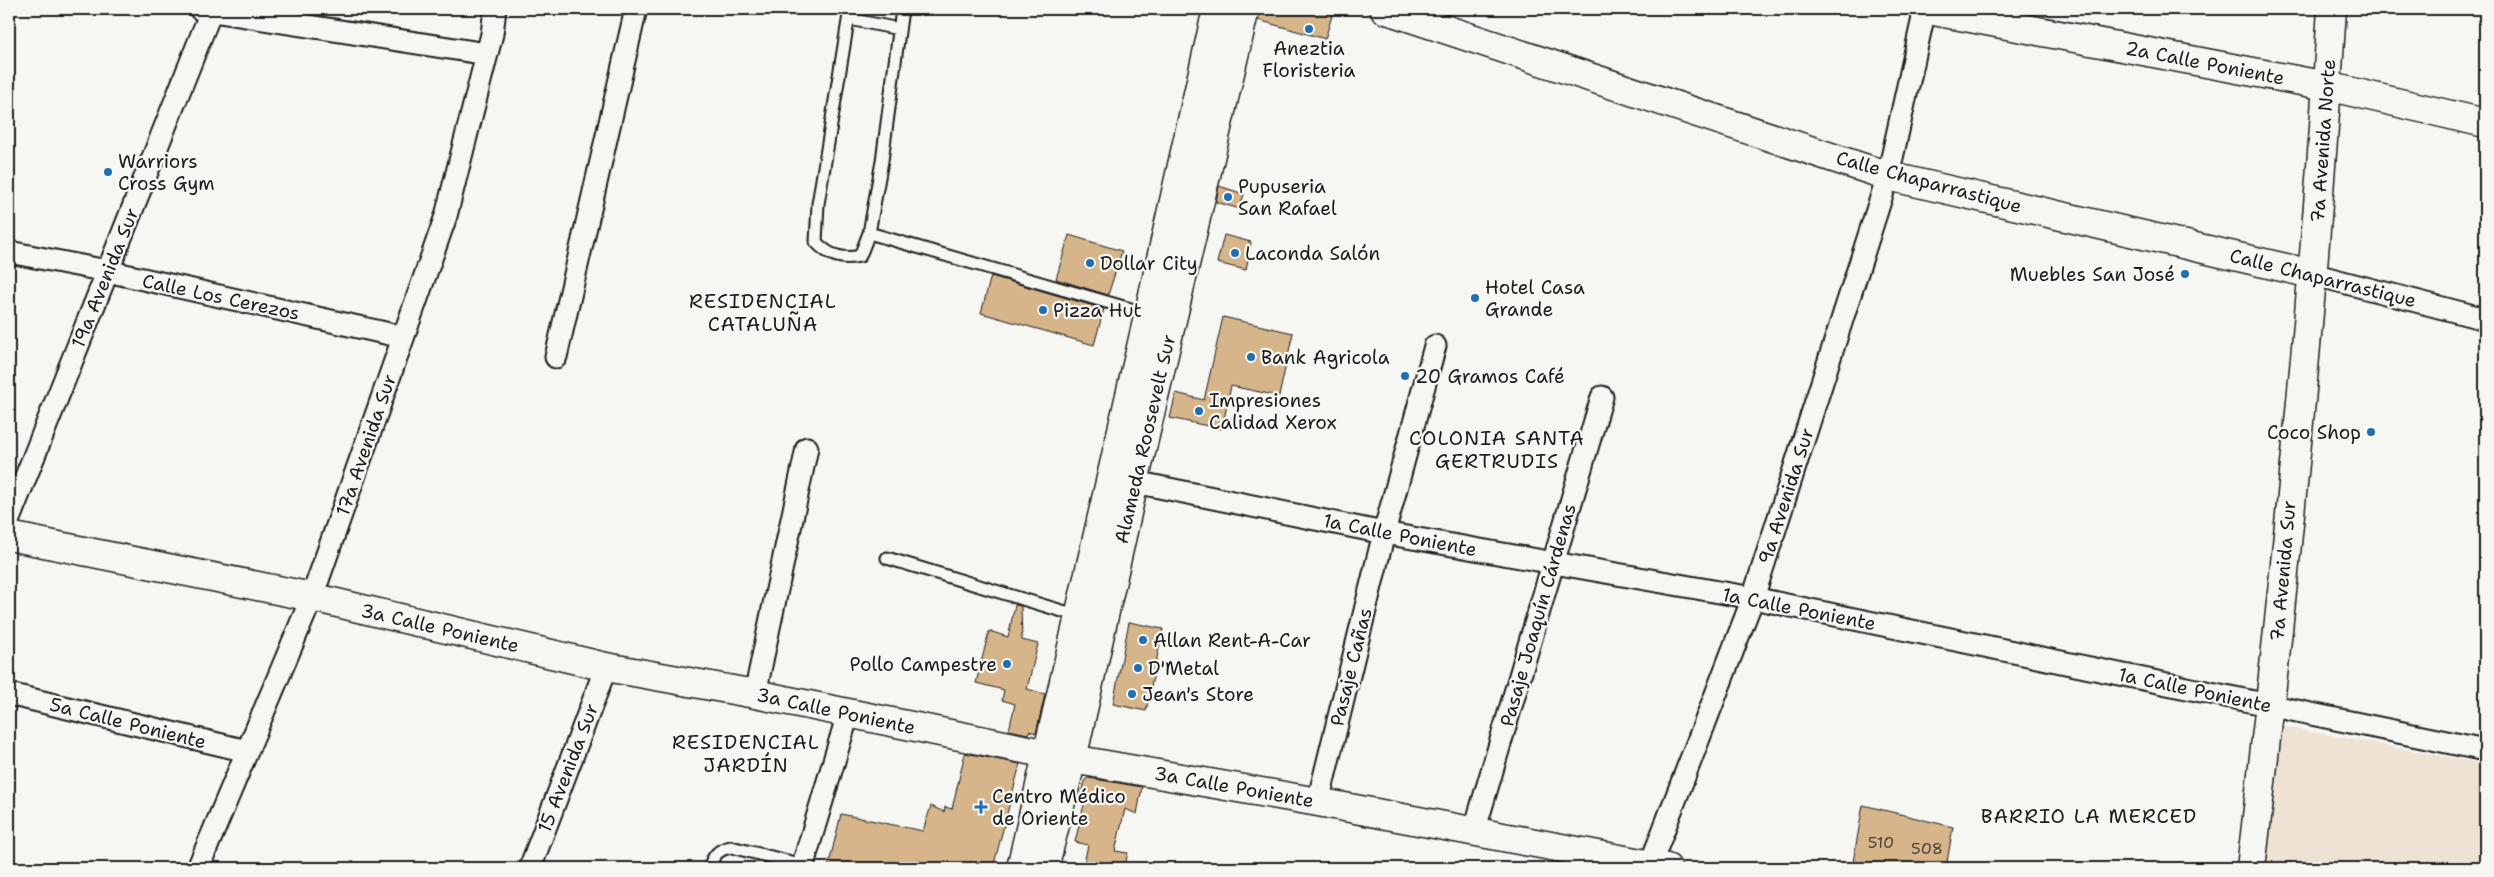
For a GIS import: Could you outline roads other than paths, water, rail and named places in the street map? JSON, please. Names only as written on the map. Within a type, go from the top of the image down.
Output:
[{"type":"main road","name":"Alameda Roosevelt Sur","points":[[1044,868],[1078,620],[1122,480],[1148,317],[1217,9]]},
{"type":"main road","name":"Alameda Roosevelt Sur","points":[[1021,868],[1060,757],[1122,480],[1245,9]]},
{"type":"main road","name":"Calle Chaparrastique","points":[[1384,9],[1888,176],[2312,274]]},
{"type":"main road","name":"2a Calle Poniente","points":[[1924,9],[2327,86],[2485,123]]},
{"type":"main road","name":"7a Avenida Norte","points":[[2312,274],[2332,9]]},
{"type":"main road","name":"7a Avenida Sur","points":[[2251,868],[2270,706],[2312,274]]},
{"type":"main road","name":"3a Calle Poniente","points":[[9,536],[312,597],[606,667],[755,694],[1060,757],[1318,802],[1655,867]]},
{"type":"street","points":[[208,9],[487,54]]},
{"type":"street","name":"19a Avenida Sur","points":[[9,519],[107,272],[208,9]]},
{"type":"street","name":"17a Avenida Sur","points":[[198,868],[312,597],[446,216],[487,54],[495,9]]},
{"type":"street","points":[[556,356],[636,9]]},
{"type":"street","name":"9a Avenida Sur","points":[[1655,867],[1753,598],[1888,176],[1924,9]]},
{"type":"street","name":"Calle Los Cerezos","points":[[9,252],[403,337]]},
{"type":"street","name":"Calle Chaparrastique","points":[[2312,274],[2485,319]]},
{"type":"street","name":"Pasaje Cañas","points":[[1318,802],[1384,533],[1435,346]]},
{"type":"street","name":"Pasaje Joaquín Cárdenas","points":[[1474,832],[1602,397]]},
{"type":"street","points":[[755,694],[807,448]]},
{"type":"street","name":"1a Calle Poniente","points":[[1122,480],[1384,533],[1753,598],[2485,750]]},
{"type":"street","name":"15 Avenida Sur","points":[[530,868],[606,667]]},
{"type":"street","name":"5a Calle Poniente","points":[[9,694],[247,751]]},
{"type":"street","points":[[803,866],[848,714]]},
{"type":"lane","points":[[899,29],[850,14],[818,204],[816,242],[825,252],[846,259],[860,256],[869,233],[882,161],[902,9]]},
{"type":"lane","points":[[869,233],[1141,312],[1148,317]]},
{"type":"lane","points":[[887,558],[1072,614],[1078,620]]},
{"type":"lane","points":[[709,868],[714,856],[721,848],[731,847],[803,866]]},
{"type":"place","name":"Aneztia Floristeria","points":[[1309,29]]},
{"type":"place","name":"Warriors Cross Gym","points":[[108,172]]},
{"type":"place","name":"Pupuseria San Rafael","points":[[1228,197]]},
{"type":"place","name":"Laconda Salón","points":[[1235,253]]},
{"type":"place","name":"Dollar City","points":[[1090,263]]},
{"type":"place","name":"Muebles San José","points":[[2185,274]]},
{"type":"place","name":"Hotel Casa Grande","points":[[1475,298]]},
{"type":"place","name":"Pizza Hut","points":[[1043,310]]},
{"type":"place","name":"Bank Agricola","points":[[1251,357]]},
{"type":"place","name":"20 Gramos Café","points":[[1405,376]]},
{"type":"place","name":"Impresiones Calidad Xerox","points":[[1199,411]]},
{"type":"place","name":"Coco Shop","points":[[2371,432]]},
{"type":"place","name":"Allan Rent-A-Car","points":[[1143,640]]},
{"type":"place","name":"Pollo Campestre","points":[[1007,664]]},
{"type":"place","name":"D'Metal","points":[[1138,668]]},
{"type":"place","name":"Jean's Store","points":[[1132,694]]},
{"type":"place","name":"Centro Médico de Oriente","points":[[981,807]]},
{"type":"district","name":"RESIDENCIAL CATALUÑA","points":[[763,312]]},
{"type":"district","name":"COLONIA SANTA GERTRUDIS","points":[[1497,450]]},
{"type":"district","name":"RESIDENCIAL JARDÍN","points":[[746,754]]},
{"type":"district","name":"BARRIO LA MERCED","points":[[2089,816]]}]
